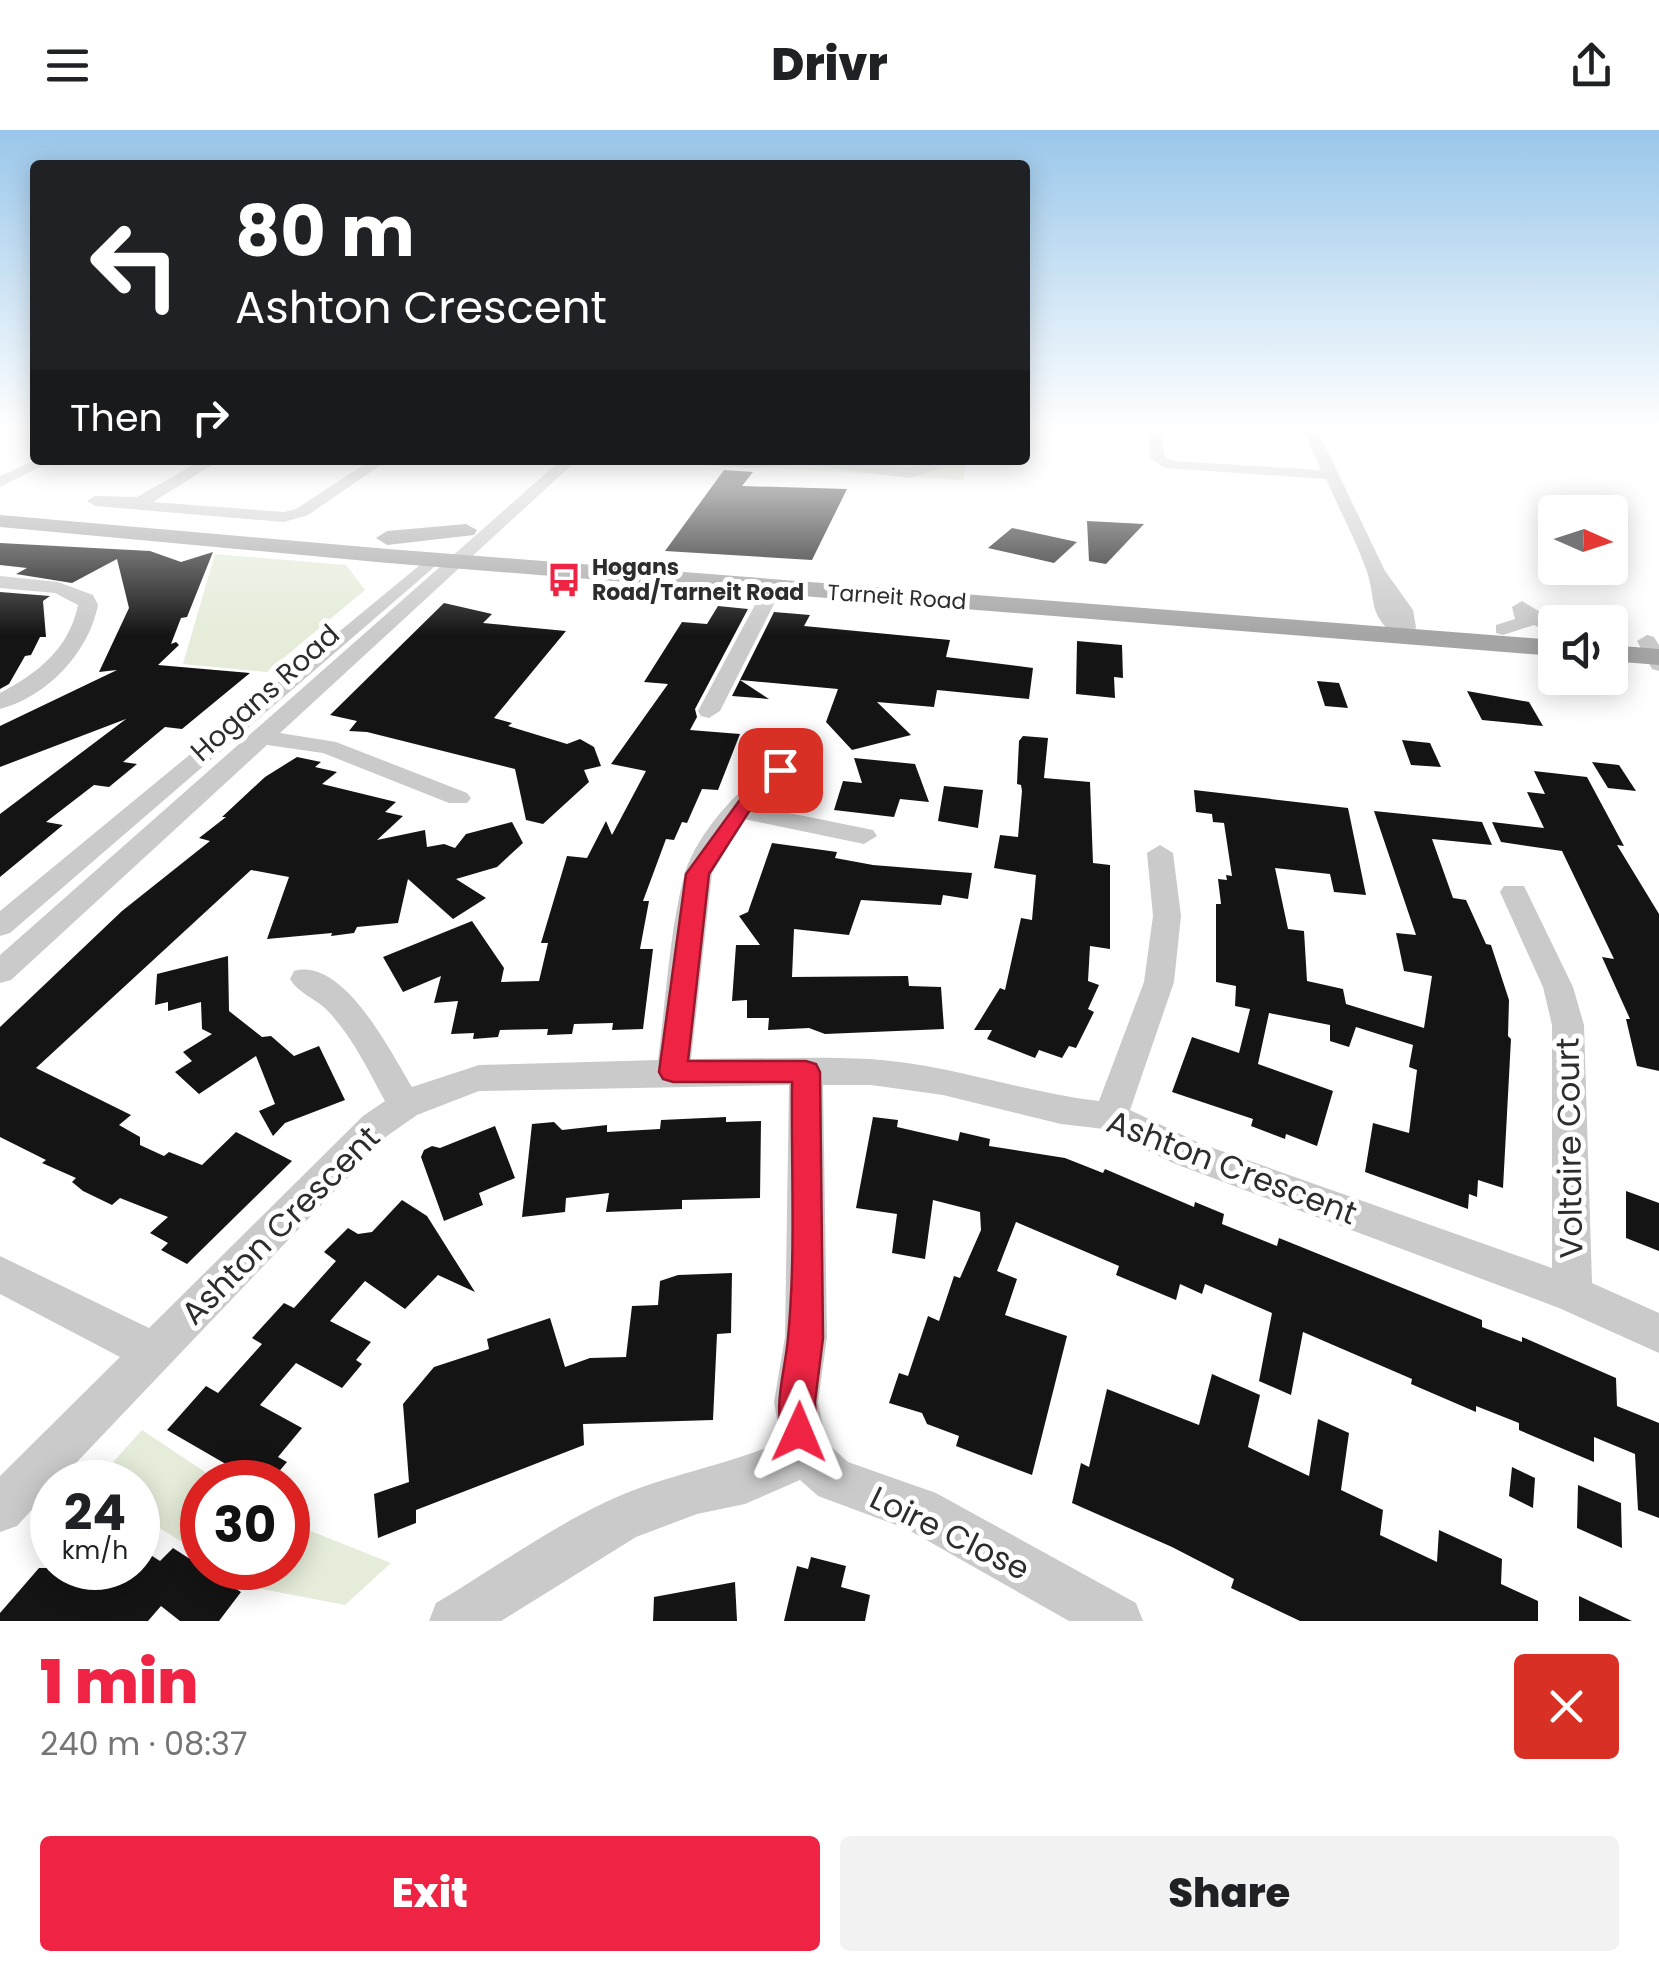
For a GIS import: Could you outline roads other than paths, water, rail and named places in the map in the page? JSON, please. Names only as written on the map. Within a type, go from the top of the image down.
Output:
[{"type":"main road","points":[[0,509],[361,539],[453,554]]},
{"type":"main road","name":"Tarneit Road","points":[[0,522],[388,556],[453,554],[1400,626],[1538,646]]},
{"type":"main road","name":"Tarneit Road","points":[[453,554],[544,569],[773,588],[1538,631]]},
{"type":"main road","points":[[1628,643],[1656,652]]},
{"type":"main road","points":[[1628,652],[1656,652]]},
{"type":"street","points":[[95,501],[136,502],[146,497]]},
{"type":"street","points":[[136,502],[143,508],[284,517],[326,497]]},
{"type":"street","name":"Hogans Road","points":[[0,972],[261,737],[453,554],[503,497]]},
{"type":"street","name":"Hogans Road","points":[[0,926],[376,606],[453,554],[524,497]]},
{"type":"street","points":[[1342,497],[1377,573],[1376,592],[1400,626]]},
{"type":"street","points":[[376,606],[392,569],[388,556]]},
{"type":"street","points":[[0,582],[74,592],[88,604],[73,647],[41,677],[0,702]]},
{"type":"street","points":[[709,711],[773,588]]},
{"type":"street","points":[[261,737],[328,747],[458,798]]},
{"type":"street","points":[[673,1072],[698,874],[765,780],[798,763]]},
{"type":"street","points":[[740,810],[864,836]]},
{"type":"street","points":[[1111,1116],[1159,982],[1167,916],[1160,853]]},
{"type":"street","name":"Voltaire Court","points":[[1514,892],[1558,987],[1568,1025],[1572,1294]]},
{"type":"street","points":[[305,979],[342,1003],[405,1106]]},
{"type":"street","name":"Ashton Crescent","points":[[0,1510],[374,1126],[446,1087],[478,1078],[673,1072],[871,1072],[943,1082],[1060,1110],[1111,1116],[1143,1135],[1572,1294],[1659,1333]]},
{"type":"street","points":[[454,1621],[622,1518],[697,1491],[744,1480],[806,1454],[796,1402],[806,1338],[806,1072]]},
{"type":"street","points":[[0,1274],[153,1352]]},
{"type":"street","name":"Loire Close","points":[[806,1454],[834,1480],[919,1510],[1118,1621]]},
{"type":"place","name":"Hogans Road/Tarneit Road","points":[[564,580]]}]
